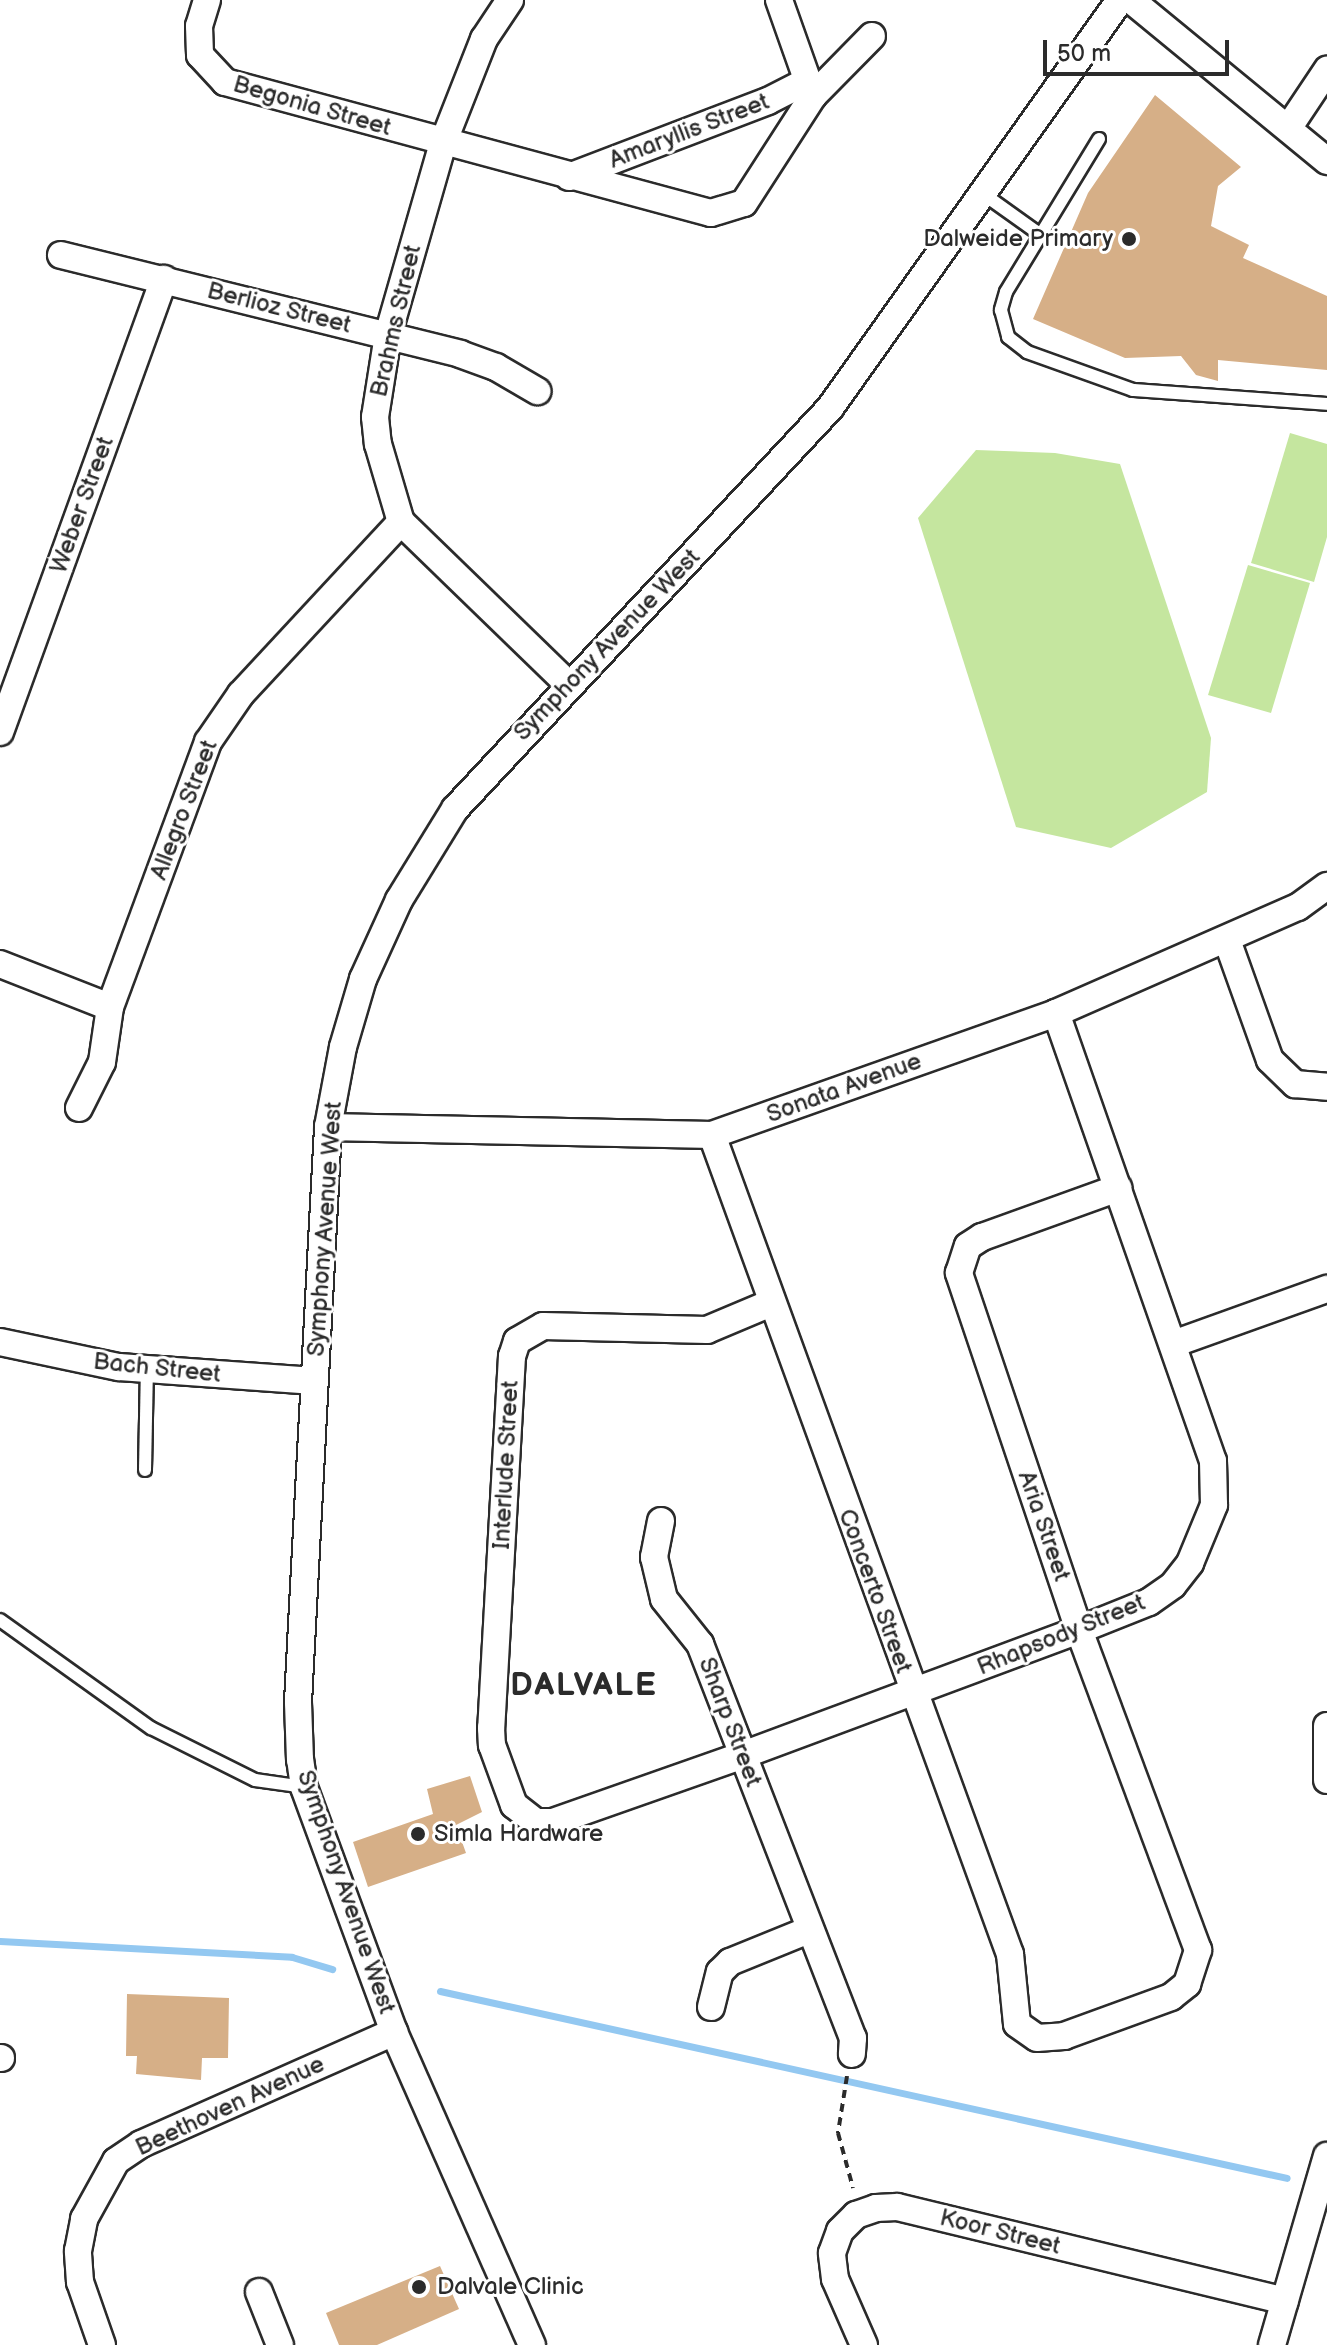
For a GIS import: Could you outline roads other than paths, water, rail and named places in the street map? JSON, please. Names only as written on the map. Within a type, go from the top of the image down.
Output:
[{"type":"street","name":"Begonia Street","points":[[207,0],[199,26],[200,55],[225,82],[443,143]]},
{"type":"street","name":"Brahms Street","points":[[510,0],[484,39],[443,143],[388,335],[375,417],[378,444],[401,522],[567,683]]},
{"type":"street","points":[[779,0],[810,88]]},
{"type":"street","name":"Symphony Avenue West","points":[[532,2345],[394,2032],[304,1787],[298,1702],[328,1127],[363,979],[405,889],[455,809],[567,683],[770,477],[830,408],[1120,0]]},
{"type":"street","points":[[1131,0],[1327,161]]},
{"type":"street","name":"Amaryllis Street","points":[[443,143],[689,210],[730,211],[744,203],[810,88],[872,36]]},
{"type":"street","points":[[1289,127],[1327,70]]},
{"type":"street","name":"Amaryllis Street","points":[[569,177],[810,88]]},
{"type":"street","name":"Berlioz Street","points":[[61,255],[388,335],[496,367],[537,391]]},
{"type":"street","name":"Weber Street","points":[[0,732],[164,279]]},
{"type":"street","name":"Allegro Street","points":[[79,1108],[102,1062],[110,1007],[208,742],[222,716],[401,522]]},
{"type":"street","name":"Sonata Avenue","points":[[328,1127],[712,1135],[1056,1013],[1298,907],[1327,886]]},
{"type":"street","points":[[1227,940],[1270,1060],[1295,1084],[1327,1087]]},
{"type":"street","points":[[0,964],[110,1007]]},
{"type":"street","name":"Rhapsody Street","points":[[553,1822],[912,1693],[1149,1602],[1173,1585],[1205,1534],[1214,1505],[1213,1461],[1056,1013]]},
{"type":"street","name":"Concerto Street","points":[[712,1135],[912,1693],[1010,1954],[1012,2010],[1017,2024],[1037,2038]]},
{"type":"street","name":"Aria Street","points":[[1037,2038],[1064,2036],[1171,1997],[1187,1984],[1198,1950],[1079,1630],[959,1273],[968,1246],[982,1237],[1118,1188]]},
{"type":"street","points":[[1173,1344],[1327,1289]]},
{"type":"street","name":"Interlude Street","points":[[553,1822],[536,1822],[514,1805],[492,1745],[512,1356],[517,1341],[543,1326],[707,1330],[771,1303]]},
{"type":"street","name":"Bach Street","points":[[0,1342],[147,1370],[315,1381]]},
{"type":"street","name":"Sharp Street","points":[[661,1521],[654,1557],[664,1599],[700,1644],[853,2038],[852,2054]]},
{"type":"street","points":[[1327,1726],[1327,1780]]},
{"type":"street","points":[[711,2007],[720,1972],[730,1962],[809,1930]]},
{"type":"street","name":"Beethoven Avenue","points":[[102,2345],[80,2282],[78,2251],[84,2219],[116,2161],[141,2144],[394,2032]]},
{"type":"street","points":[[1272,2345],[1327,2156]]},
{"type":"street","name":"Koor Street","points":[[864,2345],[835,2279],[832,2253],[840,2231],[868,2211],[897,2207],[1285,2301]]},
{"type":"street","points":[[259,2292],[280,2345]]},
{"type":"lane","points":[[1099,139],[1038,233],[1001,310],[1008,337],[1027,352],[1133,390],[1327,404]]},
{"type":"lane","points":[[982,193],[1038,233]]},
{"type":"lane","points":[[145,1470],[147,1370]]},
{"type":"lane","points":[[0,1620],[151,1728],[255,1780],[304,1787]]},
{"type":"waterway","points":[[0,1941],[292,1957],[332,1969]]},
{"type":"waterway","points":[[440,1991],[1287,2178]]},
{"type":"place","name":"Dalweide Primary","points":[[1129,239]]},
{"type":"place","name":"Simla Hardware","points":[[418,1834]]},
{"type":"place","name":"Dalvale Clinic","points":[[419,2287]]},
{"type":"district","name":"DALVALE","points":[[584,1686]]}]
